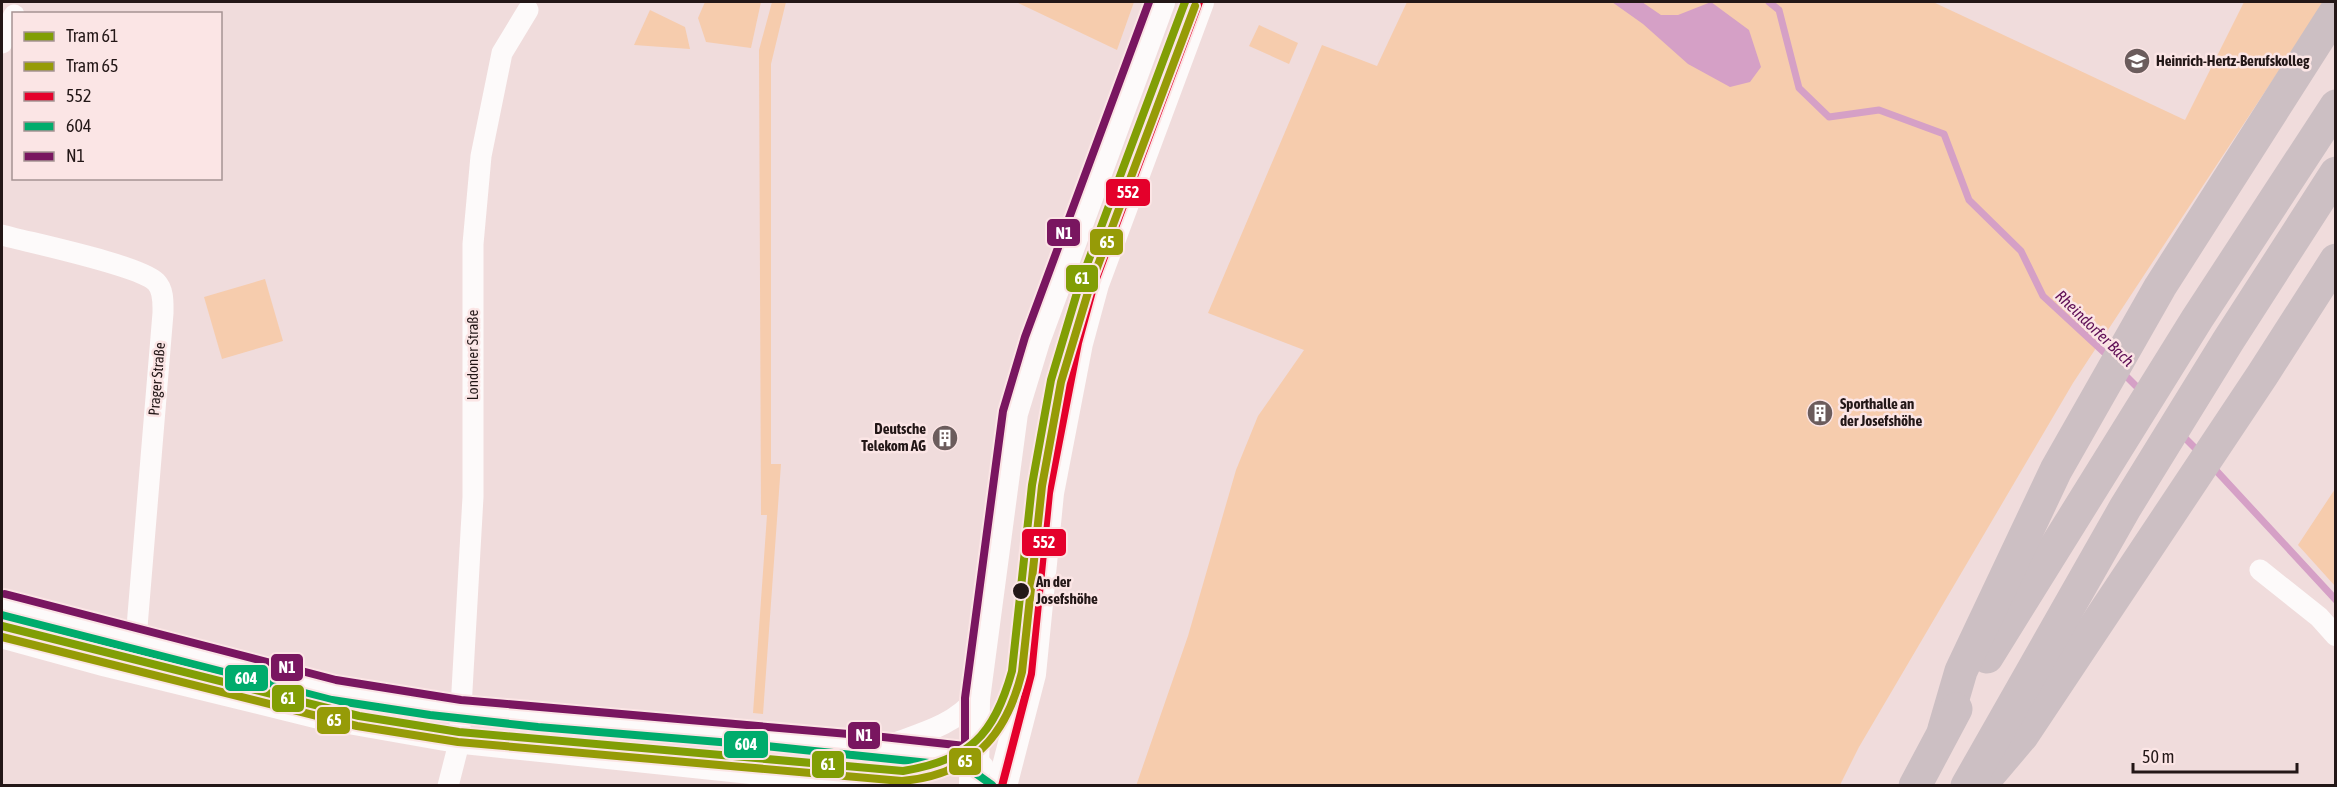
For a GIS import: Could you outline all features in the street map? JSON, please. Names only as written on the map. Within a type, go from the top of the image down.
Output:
[{"type":"highway","points":[[1944,729],[1960,671],[2056,470],[2160,287],[2336,11]]},
{"type":"highway","points":[[1915,786],[1944,729],[2087,495],[2197,319],[2336,106]]},
{"type":"highway","points":[[1966,786],[2125,508],[2228,341],[2336,173]]},
{"type":"highway","points":[[1980,786],[2022,736],[2154,535],[2263,375],[2336,260]]},
{"type":"street","points":[[989,779],[975,699],[1013,413],[1042,321],[1160,2]]},
{"type":"street","points":[[989,779],[1030,674],[1049,493],[1078,343],[1094,285],[1199,2]]},
{"type":"street","name":"Londoner Straße","points":[[448,786],[459,743],[473,497],[473,244],[481,156],[502,53],[528,10]]},
{"type":"street","points":[[2,43],[12,19]]},
{"type":"street","name":"Prager Straße","points":[[2,235],[137,271],[158,284],[162,295],[163,313],[136,639]]},
{"type":"street","points":[[2260,570],[2319,617],[2336,636]]},
{"type":"street","points":[[2,604],[334,690],[460,710],[953,755],[989,779]]},
{"type":"street","points":[[2,638],[317,718],[459,743],[871,786]]},
{"type":"street","points":[[882,747],[941,726],[966,710],[975,699]]},
{"type":"shaded area","points":[[705,2],[761,2],[751,48],[706,42],[698,18]]},
{"type":"shaded area","points":[[772,2],[786,2],[771,64],[771,464],[781,464],[763,714],[753,713],[767,515],[761,515],[759,50]]},
{"type":"shaded area","points":[[1016,2],[1134,2],[1117,50]]},
{"type":"shaded area","points":[[1407,2],[1933,2],[2185,120],[2244,2],[2324,2],[2073,383],[1859,747],[1840,785],[1136,786],[1188,636],[1236,470],[1258,416],[1304,350],[1208,313],[1322,45],[1377,66]]},
{"type":"shaded area","points":[[1612,2],[1642,2],[1661,15],[1678,15],[1711,2],[1749,30],[1761,67],[1750,82],[1730,87],[1688,64],[1643,24]]},
{"type":"shaded area","points":[[650,10],[685,27],[690,49],[634,45]]},
{"type":"shaded area","points":[[1259,25],[1298,43],[1289,64],[1249,46]]},
{"type":"shaded area","points":[[265,279],[283,341],[222,359],[204,297]]},
{"type":"shaded area","points":[[2335,489],[2335,586],[2298,545]]},
{"type":"waterway","name":"Rheindorfer Bach","points":[[1769,2],[1779,10],[1799,88],[1829,117],[1879,110],[1944,134],[1969,200],[2021,251],[2043,296],[2109,357]]},
{"type":"waterway","name":"Rheindorfer Bach","points":[[2122,372],[2142,392]]},
{"type":"waterway","name":"Rheindorfer Bach","points":[[2180,433],[2200,453]]},
{"type":"waterway","name":"Rheindorfer Bach","points":[[2211,465],[2336,600]]},
{"type":"tram line","name":"61","points":[[2,626],[359,716],[459,732],[903,771],[946,760],[976,741],[987,728],[997,712],[1012,671],[1032,485],[1051,380],[1079,286],[1185,2]]},
{"type":"tram line","name":"65","points":[[2,637],[357,726],[458,742],[902,781],[948,771],[982,749],[1006,716],[1015,695],[1022,672],[1042,486],[1061,382],[1089,289],[1195,6]]},
{"type":"transit line","name":"N1","points":[[5,594],[336,680],[461,700],[965,746],[965,698],[1003,411],[1025,337],[1149,2]]},
{"type":"transit line","name":"552","points":[[1002,786],[1031,674],[1049,493],[1078,343],[1094,284],[1199,2]]},
{"type":"transit line","name":"604","points":[[2,615],[332,700],[430,715],[538,727],[756,745],[958,766],[971,770],[992,785]]},
{"type":"place","name":"Heinrich-Hertz-Berufskolleg","points":[[2137,61]]},
{"type":"place","name":"Sporthalle an der Josefshöhe","points":[[1820,413]]},
{"type":"place","name":"Deutsche Telekom AG","points":[[945,438]]},
{"type":"place","name":"An der Josefshöhe","points":[[1021,591]]}]
